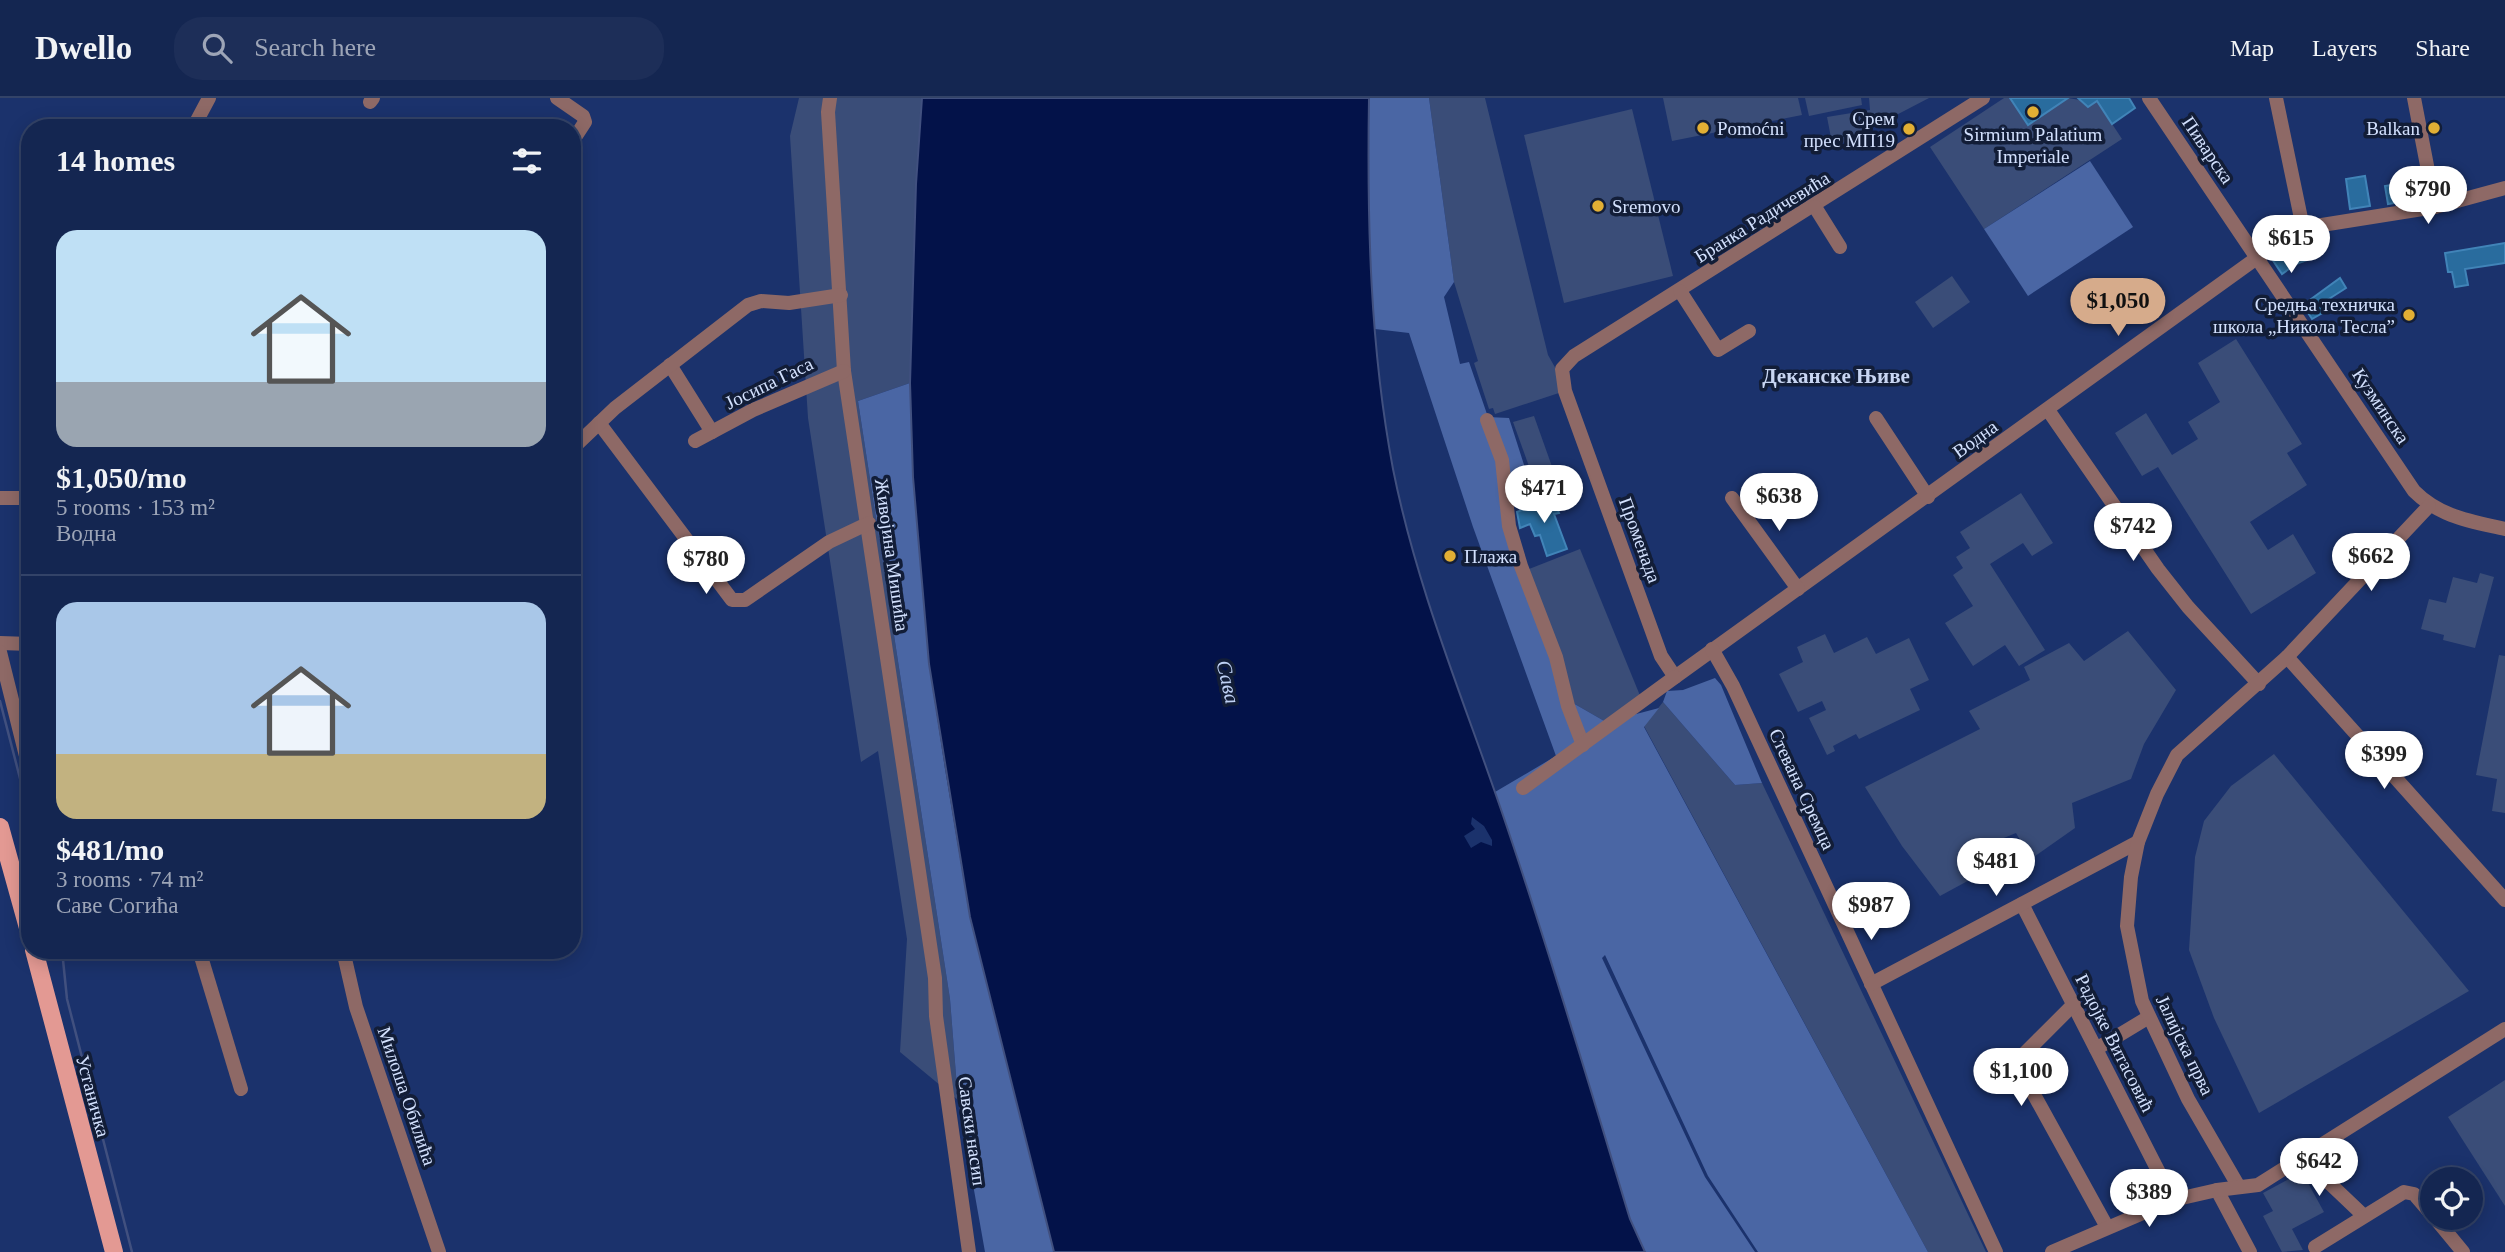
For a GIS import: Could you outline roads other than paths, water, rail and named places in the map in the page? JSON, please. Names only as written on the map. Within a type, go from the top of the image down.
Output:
[{"type":"main road","points":[[0,827],[21,902]]},
{"type":"main road","name":"Устаничка","points":[[36,959],[114,1252]]},
{"type":"street","points":[[198,119],[208,98]]},
{"type":"street","points":[[557,98],[583,116],[585,122],[581,128]]},
{"type":"street","points":[[816,98],[829,105]]},
{"type":"street","name":"Бранка Радичевића","points":[[1562,369],[1574,356],[1815,207],[1983,98]]},
{"type":"street","name":"Пиварска","points":[[2149,98],[2259,258]]},
{"type":"street","points":[[2276,98],[2303,228],[2435,207],[2488,195],[2505,188]]},
{"type":"street","points":[[2414,98],[2435,207]]},
{"type":"street","name":"Живојина Мишића","points":[[829,105],[844,371],[869,523],[935,978],[936,1016]]},
{"type":"street","points":[[1815,207],[1840,247]]},
{"type":"street","name":"Водна","points":[[1712,649],[2279,242],[2303,228]]},
{"type":"street","name":"Кузминска","points":[[2259,258],[2414,491],[2429,506],[2453,517],[2505,529]]},
{"type":"street","points":[[1680,291],[1718,350],[1749,331]]},
{"type":"street","points":[[581,440],[670,365],[748,306],[761,301],[789,303],[841,295]]},
{"type":"street","name":"Јосипа Гаса","points":[[670,365],[712,432]]},
{"type":"street","name":"Променада","points":[[1562,369],[1565,391],[1661,656],[1675,677]]},
{"type":"street","name":"Јосипа Гаса","points":[[695,441],[753,410],[844,371]]},
{"type":"street","points":[[2048,410],[2158,569],[2188,607],[2259,684]]},
{"type":"street","points":[[1876,418],[1927,497]]},
{"type":"street","points":[[1487,420],[1502,460],[1509,526],[1521,566],[1549,637],[1568,706],[1583,745]]},
{"type":"street","points":[[599,423],[732,600],[746,600],[830,542],[869,523]]},
{"type":"street","points":[[0,498],[21,498]]},
{"type":"street","points":[[1731,498],[1798,589]]},
{"type":"street","name":"Јалијска прва","points":[[2239,1186],[2188,1099],[2137,986],[2127,926],[2131,877],[2138,842],[2157,794],[2177,755],[2287,657],[2429,506]]},
{"type":"street","points":[[0,643],[21,644]]},
{"type":"street","points":[[1523,788],[1712,649]]},
{"type":"street","name":"Стевана Сремца","points":[[1712,649],[1733,685],[1996,1252]]},
{"type":"street","points":[[0,652],[21,736]]},
{"type":"street","points":[[2287,657],[2505,900]]},
{"type":"street","points":[[1871,984],[2138,842]]},
{"type":"street","name":"Радојке Витасовић","points":[[2022,904],[2174,1200]]},
{"type":"street","points":[[202,959],[241,1089]]},
{"type":"street","name":"Милоша Обилића","points":[[345,959],[356,1007],[439,1252]]},
{"type":"street","points":[[2074,1004],[2016,1062],[2107,1227]]},
{"type":"street","name":"Савски насип","points":[[936,1016],[969,1252]]},
{"type":"street","points":[[2096,1049],[2149,1017]]},
{"type":"street","points":[[2052,1252],[2174,1200],[2239,1186],[2258,1185],[2505,1029]]},
{"type":"street","points":[[2302,1157],[2364,1216]]},
{"type":"street","points":[[2217,1190],[2250,1252]]},
{"type":"street","points":[[2315,1247],[2396,1195],[2407,1192],[2414,1194],[2420,1201]]},
{"type":"street","points":[[2445,1230],[2463,1252]]},
{"type":"water","name":"Сава","points":[[922,98],[1369,98],[1370,238],[1375,331],[1385,423],[1404,516],[1430,609],[1495,791],[1572,1027],[1630,1219],[1645,1252],[1054,1252],[970,917],[929,664],[913,477],[910,383],[916,184]]},
{"type":"waterway","points":[[0,701],[21,782]]},
{"type":"waterway","points":[[63,959],[67,999],[132,1252]]},
{"type":"place","name":"Sirmium Palatium Imperiale","points":[[2033,112]]},
{"type":"place","name":"Pomoćni","points":[[1703,128]]},
{"type":"place","name":"Balkan","points":[[2434,128]]},
{"type":"place","name":"Срем прес МП19","points":[[1909,129]]},
{"type":"place","name":"Sremovo","points":[[1598,206]]},
{"type":"place","name":"Средња техничка школа „Никола Тесла”","points":[[2409,315]]},
{"type":"place","name":"Плажа","points":[[1450,556]]},
{"type":"district","name":"Деканске Њиве","points":[[1836,376]]}]
